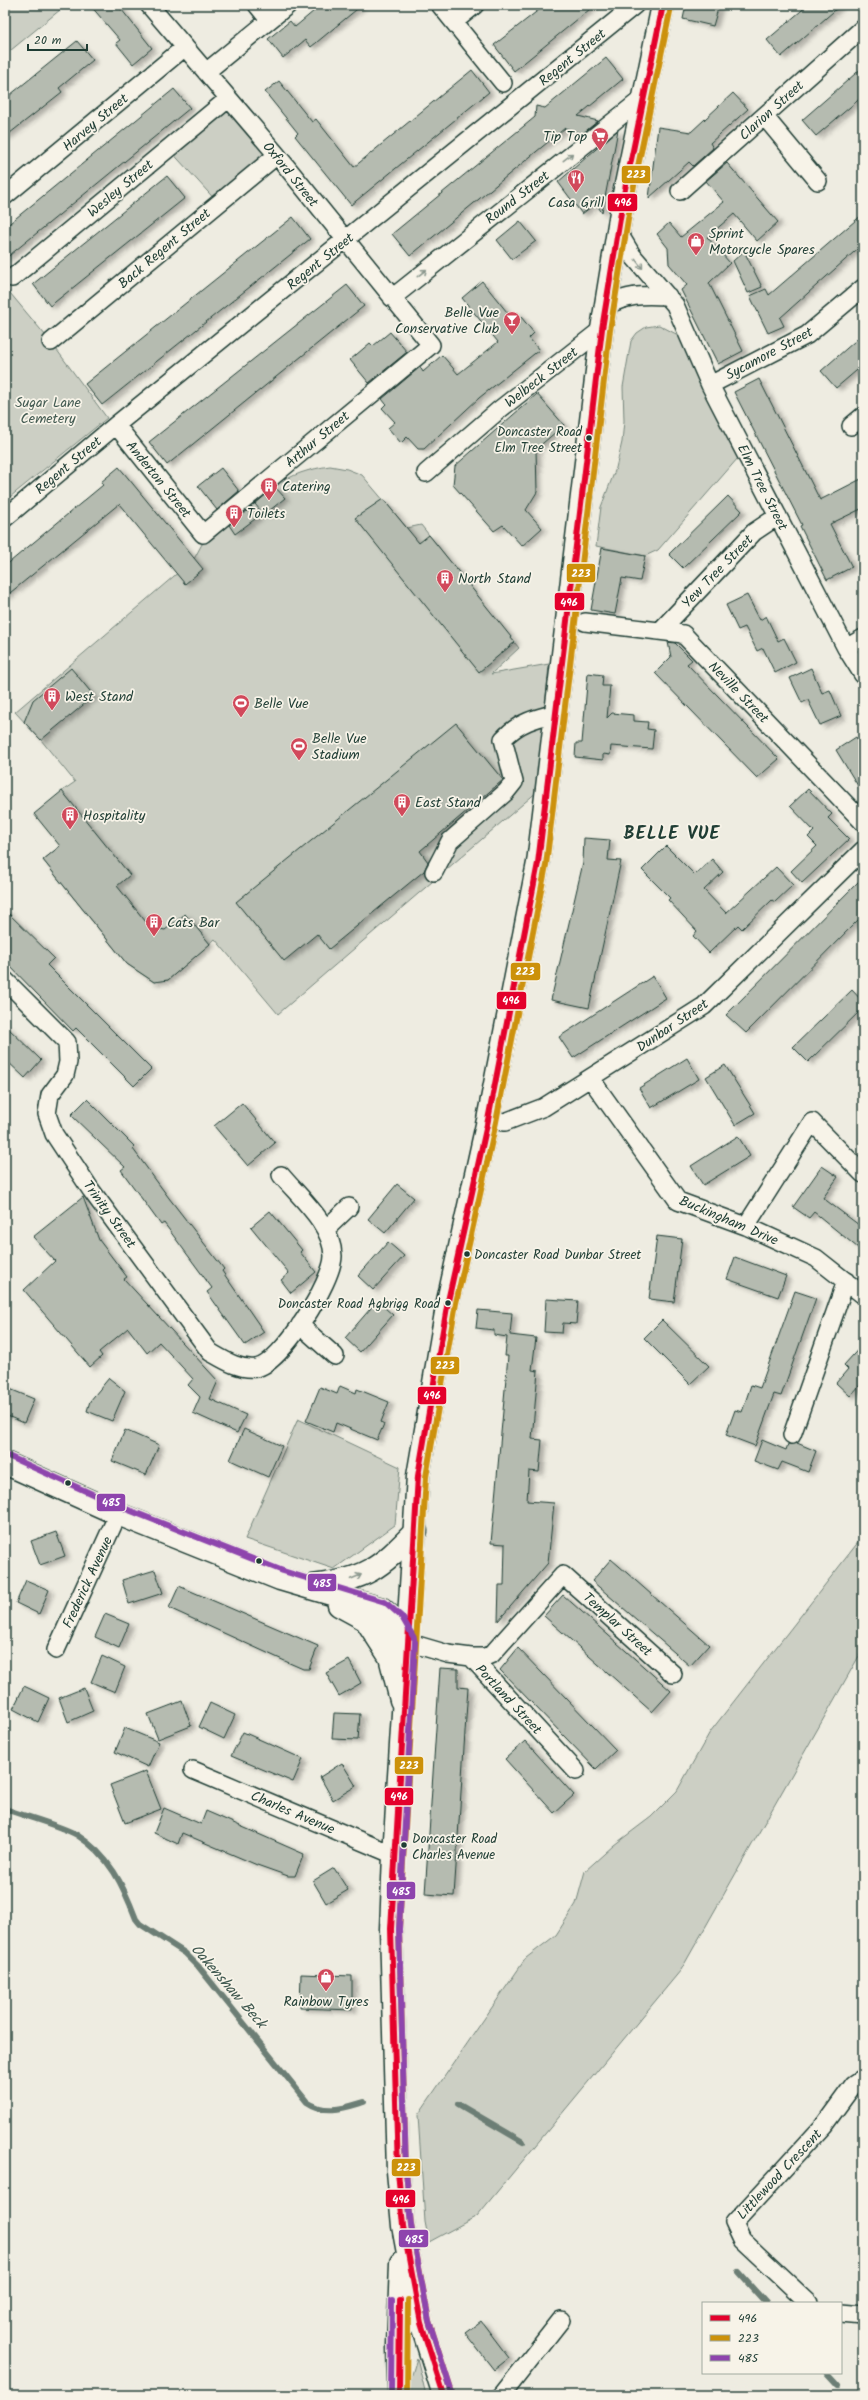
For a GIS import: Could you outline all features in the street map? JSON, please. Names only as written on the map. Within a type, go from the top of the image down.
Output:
[{"type":"main road","points":[[444,2395],[421,2323],[403,2226],[398,2171],[391,1928],[394,1855],[407,1642],[416,1531],[418,1476],[448,1301],[488,1120],[538,863],[558,713],[602,329],[643,98],[663,5]]},
{"type":"main road","points":[[5,1463],[118,1514],[280,1579],[382,1608],[396,1622],[407,1642]]},
{"type":"main road","points":[[304,1587],[351,1580],[369,1572],[389,1559],[416,1531]]},
{"type":"main road","points":[[304,1587],[407,1642]]},
{"type":"main road","points":[[365,1619],[376,1633],[390,1657],[403,1707]]},
{"type":"main road","points":[[399,2395],[398,2345],[403,2226]]},
{"type":"street","name":"Oxford Street","points":[[150,5],[277,156],[431,345]]},
{"type":"street","points":[[257,5],[269,20]]},
{"type":"street","points":[[206,72],[288,5]]},
{"type":"street","points":[[440,5],[503,83]]},
{"type":"street","points":[[454,22],[475,5]]},
{"type":"street","name":"Regent Street","points":[[5,518],[116,425],[635,5]]},
{"type":"street","name":"Clarion Street","points":[[680,191],[863,28]]},
{"type":"street","name":"Harvey Street","points":[[5,196],[185,47]]},
{"type":"street","name":"Wesley Street","points":[[12,278],[228,98]]},
{"type":"street","name":"Round Street","points":[[392,298],[643,98]]},
{"type":"street","points":[[764,116],[818,181]]},
{"type":"street","name":"Back Regent Street","points":[[52,342],[277,156]]},
{"type":"street","name":"Elm Tree Street","points":[[618,232],[632,255],[668,296],[679,313],[710,385],[846,648],[863,675]]},
{"type":"street","name":"Sycamore Street","points":[[710,385],[807,335],[863,288]]},
{"type":"street","points":[[606,306],[623,298],[640,295],[668,296]]},
{"type":"street","name":"Welbeck Street","points":[[426,473],[499,410],[602,329]]},
{"type":"street","name":"Arthur Street","points":[[203,534],[431,345]]},
{"type":"street","name":"Anderton Street","points":[[116,425],[203,534]]},
{"type":"street","name":"Yew Tree Street","points":[[660,631],[754,532],[778,516]]},
{"type":"street","name":"Neville Street","points":[[585,622],[683,634],[863,822]]},
{"type":"street","points":[[846,648],[863,638]]},
{"type":"street","points":[[434,872],[450,841],[506,792],[514,782],[503,739],[513,729],[532,718],[558,713]]},
{"type":"street","name":"Dunbar Street","points":[[488,1120],[505,1122],[528,1115],[591,1079],[704,1006],[863,850]]},
{"type":"street","name":"Trinity Street","points":[[5,980],[67,1042],[68,1062],[65,1076],[50,1095],[47,1114],[54,1134],[91,1190],[210,1352],[229,1363],[256,1368],[267,1364],[300,1325],[319,1295],[330,1272],[333,1256],[326,1229],[281,1175]]},
{"type":"street","name":"Buckingham Drive","points":[[591,1079],[678,1201],[746,1226],[816,1258],[863,1295]]},
{"type":"street","points":[[746,1226],[812,1122],[862,1171]]},
{"type":"street","points":[[326,1229],[349,1206]]},
{"type":"street","points":[[792,1435],[846,1282]]},
{"type":"street","points":[[300,1325],[335,1356]]},
{"type":"street","name":"Frederick Avenue","points":[[56,1650],[118,1514]]},
{"type":"street","name":"Templar Street","points":[[471,1657],[486,1657],[492,1654],[563,1575],[673,1674]]},
{"type":"street","name":"Portland Street","points":[[407,1642],[448,1654],[471,1657],[576,1771]]},
{"type":"street","name":"Charles Avenue","points":[[193,1770],[394,1855]]},
{"type":"street","name":"Littlewood Crescent","points":[[808,2302],[742,2240],[734,2223],[824,2125],[854,2084],[863,2078]]},
{"type":"street","points":[[842,2313],[863,2315]]},
{"type":"street","points":[[502,2395],[561,2320]]},
{"type":"green space","points":[[5,5],[66,5],[5,55]]},
{"type":"green space","points":[[228,99],[277,155],[218,203],[168,148]]},
{"type":"green space","name":"Sugar Lane Cemetery","points":[[5,287],[51,342],[107,418],[5,501]]},
{"type":"green space","points":[[659,325],[680,336],[738,458],[658,550],[645,556],[596,546],[601,507],[616,468],[622,442],[624,421],[623,387],[631,341],[637,333],[646,327]]},
{"type":"green space","name":"Belle Vue Stadium","points":[[330,466],[347,469],[362,475],[407,528],[421,525],[519,648],[491,674],[549,664],[538,791],[278,1014],[215,939],[168,980],[154,982],[127,964],[43,860],[60,846],[62,791],[75,782],[41,740],[15,712],[194,559],[202,544],[281,482],[301,473]]},
{"type":"green space","points":[[298,1419],[400,1467],[395,1525],[334,1569],[245,1539]]},
{"type":"green space","points":[[863,1536],[863,1649],[681,1970],[477,2216],[429,2242],[425,2222],[418,2115],[526,1958],[556,1935],[576,1904],[585,1871],[614,1845],[651,1817],[677,1791],[710,1732]]},
{"type":"green space","points":[[417,2358],[426,2395],[410,2395],[411,2378]]},
{"type":"building","points":[[90,5],[118,5],[152,48],[133,64],[116,43],[120,40]]},
{"type":"building","points":[[321,5],[362,5],[311,47],[305,40],[283,58],[268,39],[290,21],[295,27]]},
{"type":"building","points":[[545,5],[595,5],[514,71],[494,45]]},
{"type":"building","points":[[686,5],[719,5],[713,26],[683,19]]},
{"type":"building","points":[[808,5],[841,5],[781,57],[767,40]]},
{"type":"building","points":[[77,41],[93,60],[59,88],[62,92],[5,137],[5,99]]},
{"type":"building","points":[[606,58],[623,79],[578,116],[598,121],[582,134],[565,128],[410,256],[392,234],[535,117],[536,106],[545,108]]},
{"type":"building","points":[[863,67],[863,96],[816,136],[802,120]]},
{"type":"building","points":[[472,70],[489,92],[351,205],[295,136],[298,133],[265,92],[279,81],[312,122],[316,119],[354,167]]},
{"type":"building","points":[[174,89],[190,108],[5,259],[5,227]]},
{"type":"building","points":[[733,93],[748,109],[710,143],[713,148],[693,166],[689,162],[649,198],[658,127],[691,132]]},
{"type":"building","points":[[618,130],[602,213],[596,203],[582,214],[558,182]]},
{"type":"building","points":[[727,163],[778,222],[757,241],[734,214],[707,237],[730,263],[709,283],[743,351],[718,364],[681,290],[687,285],[669,264],[668,248],[657,234],[669,223],[681,237],[724,202],[706,181]]},
{"type":"building","points":[[167,176],[185,198],[50,306],[33,284]]},
{"type":"building","points":[[863,214],[863,244],[780,318],[784,326],[768,333],[750,296],[766,289],[769,295]]},
{"type":"building","points":[[293,217],[310,239],[102,405],[85,384]]},
{"type":"building","points":[[520,221],[536,241],[512,259],[497,240]]},
{"type":"building","points":[[744,251],[762,287],[748,293],[733,261]]},
{"type":"building","points":[[482,281],[511,317],[517,312],[534,333],[529,338],[539,350],[479,398],[424,449],[418,449],[407,437],[401,443],[388,428],[395,422],[382,408],[386,404],[382,399],[420,367],[423,372],[442,355],[458,374],[498,342],[462,298]]},
{"type":"building","points":[[347,285],[364,306],[167,465],[149,442]]},
{"type":"building","points":[[390,332],[407,352],[369,383],[350,360],[370,343],[373,346]]},
{"type":"building","points":[[863,334],[863,365],[836,388],[821,371]]},
{"type":"building","points":[[759,379],[820,500],[863,478],[863,508],[830,524],[852,567],[827,580],[800,526],[802,525],[734,392]]},
{"type":"building","points":[[537,394],[564,425],[536,449],[537,492],[526,510],[542,528],[522,546],[503,525],[494,531],[453,485],[455,466]]},
{"type":"building","points":[[119,467],[203,569],[185,584],[119,504],[5,597],[5,566],[103,485],[101,482]]},
{"type":"building","points":[[221,468],[239,491],[217,510],[198,486]]},
{"type":"building","name":"Catering","points":[[275,487],[285,498],[264,515],[255,504]]},
{"type":"building","points":[[728,496],[742,511],[683,568],[669,554]]},
{"type":"building","name":"North Stand","points":[[383,499],[419,543],[429,535],[515,642],[479,672],[355,518]]},
{"type":"building","points":[[252,507],[259,516],[235,534],[229,525]]},
{"type":"building","points":[[602,548],[645,556],[640,581],[622,578],[615,614],[591,610]]},
{"type":"building","points":[[747,595],[760,620],[766,616],[778,641],[784,638],[796,662],[775,673],[763,648],[757,651],[745,627],[738,630],[726,605]]},
{"type":"building","points":[[668,642],[675,643],[692,660],[687,664],[779,759],[757,778],[655,673],[671,657]]},
{"type":"building","name":"West Stand","points":[[71,668],[94,696],[41,740],[24,722],[33,700]]},
{"type":"building","points":[[811,668],[822,693],[830,690],[841,716],[820,725],[808,700],[802,703],[790,678]]},
{"type":"building","points":[[588,673],[603,675],[602,686],[610,686],[607,718],[612,713],[634,715],[634,721],[648,722],[647,729],[654,730],[652,749],[611,746],[610,755],[603,754],[603,760],[575,757],[576,743],[582,743]]},
{"type":"building","name":"East Stand","points":[[456,723],[503,780],[420,851],[428,862],[424,871],[329,949],[317,934],[284,961],[236,902]]},
{"type":"building","points":[[856,737],[863,748],[863,794],[836,750]]},
{"type":"building","points":[[808,789],[832,814],[828,818],[849,839],[802,883],[791,871],[817,846],[808,837],[814,831],[790,806]]},
{"type":"building","points":[[62,791],[130,875],[117,886],[150,927],[165,930],[185,914],[210,944],[168,980],[154,982],[127,964],[43,860],[60,846],[34,814]]},
{"type":"building","points":[[584,838],[610,840],[608,860],[621,861],[589,1008],[551,1000],[583,863]]},
{"type":"building","points":[[666,846],[695,875],[712,859],[723,872],[704,890],[726,913],[776,867],[793,885],[775,902],[772,900],[742,929],[738,925],[709,953],[693,936],[697,931],[668,900],[670,898],[642,870]]},
{"type":"building","points":[[863,877],[863,915],[746,1033],[726,1015]]},
{"type":"building","points":[[5,910],[54,958],[47,965],[151,1069],[134,1086],[76,1028],[73,1031],[5,961]]},
{"type":"building","points":[[653,976],[666,998],[573,1058],[559,1037]]},
{"type":"building","points":[[852,990],[863,1002],[863,1008],[808,1062],[793,1047]]},
{"type":"building","points":[[5,1025],[41,1060],[25,1078],[5,1059]]},
{"type":"building","points":[[687,1058],[699,1079],[651,1108],[639,1088]]},
{"type":"building","points":[[725,1065],[755,1113],[735,1125],[706,1077]]},
{"type":"building","points":[[87,1099],[135,1147],[133,1149],[224,1269],[222,1271],[264,1332],[245,1345],[207,1292],[212,1288],[164,1223],[161,1225],[121,1170],[125,1167],[71,1115]]},
{"type":"building","points":[[242,1103],[275,1143],[248,1166],[214,1126]]},
{"type":"building","points":[[738,1136],[750,1156],[703,1185],[691,1166]]},
{"type":"building","points":[[822,1166],[838,1177],[823,1198],[863,1228],[863,1252],[814,1212],[809,1218],[793,1207]]},
{"type":"building","points":[[397,1184],[414,1198],[385,1233],[368,1219]]},
{"type":"building","points":[[83,1197],[99,1240],[127,1277],[124,1279],[218,1381],[210,1399],[246,1415],[237,1433],[193,1413],[200,1397],[188,1385],[193,1379],[159,1342],[147,1353],[128,1328],[99,1352],[102,1356],[90,1367],[24,1290],[55,1261],[33,1237]]},
{"type":"building","points":[[270,1211],[302,1250],[300,1252],[316,1272],[291,1293],[281,1280],[289,1273],[251,1227]]},
{"type":"building","points":[[657,1236],[682,1239],[674,1302],[649,1299]]},
{"type":"building","points":[[388,1242],[404,1256],[373,1290],[358,1276]]},
{"type":"building","points":[[735,1257],[786,1276],[778,1297],[727,1279]]},
{"type":"building","points":[[795,1291],[816,1298],[781,1396],[774,1394],[755,1446],[726,1435],[735,1410],[742,1412],[751,1385],[760,1388]]},
{"type":"building","points":[[546,1299],[578,1301],[576,1324],[563,1323],[562,1333],[544,1332]]},
{"type":"building","points":[[377,1301],[393,1315],[360,1352],[345,1338]]},
{"type":"building","points":[[478,1310],[512,1313],[510,1335],[536,1338],[532,1370],[538,1371],[532,1439],[542,1440],[539,1472],[529,1471],[527,1501],[554,1503],[548,1563],[498,1621],[499,1585],[504,1585],[505,1544],[491,1543],[508,1356],[505,1356],[507,1337],[494,1335],[494,1330],[476,1328]]},
{"type":"building","points":[[662,1320],[709,1366],[690,1384],[644,1338]]},
{"type":"building","points":[[863,1344],[863,1382],[850,1396],[836,1383],[848,1369],[844,1365]]},
{"type":"building","points":[[109,1378],[125,1391],[112,1421],[87,1411],[90,1401]]},
{"type":"building","points":[[340,1386],[356,1393],[357,1389],[389,1402],[381,1422],[384,1424],[377,1440],[336,1423],[333,1432],[306,1421],[320,1387],[337,1394]]},
{"type":"building","points":[[5,1387],[34,1399],[24,1423],[5,1415]]},
{"type":"building","points":[[244,1429],[282,1446],[268,1477],[230,1460]]},
{"type":"building","points":[[125,1430],[159,1445],[146,1475],[112,1461]]},
{"type":"building","points":[[762,1440],[786,1450],[788,1444],[797,1443],[816,1451],[808,1472],[782,1462],[778,1470],[754,1461]]},
{"type":"building","points":[[56,1532],[65,1556],[40,1565],[31,1541]]},
{"type":"building","points":[[611,1559],[709,1645],[690,1666],[592,1581]]},
{"type":"building","points":[[155,1570],[163,1593],[129,1604],[122,1580]]},
{"type":"building","points":[[26,1580],[49,1590],[39,1614],[16,1603]]},
{"type":"building","points":[[179,1586],[318,1646],[309,1669],[303,1669],[169,1608]]},
{"type":"building","points":[[563,1595],[671,1691],[652,1712],[544,1616]]},
{"type":"building","points":[[105,1614],[129,1624],[119,1648],[95,1637]]},
{"type":"building","points":[[518,1648],[616,1750],[596,1769],[500,1670]]},
{"type":"building","points":[[102,1656],[125,1667],[115,1692],[91,1682]]},
{"type":"building","points":[[349,1660],[361,1683],[339,1696],[326,1673]]},
{"type":"building","points":[[440,1668],[458,1669],[458,1687],[468,1688],[454,1896],[425,1894]]},
{"type":"building","points":[[24,1686],[49,1698],[38,1722],[13,1709]]},
{"type":"building","points":[[84,1688],[93,1711],[68,1722],[59,1698]]},
{"type":"building","points":[[182,1701],[191,1726],[158,1739],[148,1714]]},
{"type":"building","points":[[210,1703],[235,1715],[224,1739],[199,1727]]},
{"type":"building","points":[[334,1713],[360,1714],[358,1740],[332,1739]]},
{"type":"building","points":[[125,1728],[159,1742],[148,1767],[115,1752]]},
{"type":"building","points":[[243,1732],[303,1759],[293,1782],[231,1756]]},
{"type":"building","points":[[525,1741],[574,1795],[554,1813],[505,1759]]},
{"type":"building","points":[[342,1763],[356,1786],[333,1800],[320,1777]]},
{"type":"building","points":[[146,1771],[161,1809],[125,1823],[110,1785]]},
{"type":"building","points":[[164,1808],[201,1824],[206,1811],[304,1854],[295,1876],[288,1876],[257,1865],[182,1833],[178,1844],[154,1833]]},
{"type":"building","points":[[334,1868],[348,1890],[326,1903],[313,1881]]},
{"type":"building","name":"Rainbow Tyres","points":[[301,1974],[352,1976],[352,2010],[300,2008]]},
{"type":"building","points":[[481,2321],[509,2358],[494,2370],[465,2333]]},
{"type":"waterway","name":"Oakenshaw Beck","points":[[5,1809],[53,1825],[77,1835],[98,1852],[114,1872],[126,1894],[136,1919],[140,1924],[185,1953],[198,1966],[307,2102],[314,2106],[328,2109],[342,2108],[364,2102]]},
{"type":"waterway","name":"Oakenshaw Beck","points":[[458,2104],[523,2142]]},
{"type":"waterway","name":"Oakenshaw Beck","points":[[739,2273],[765,2302]]},
{"type":"waterway","name":"Oakenshaw Beck","points":[[829,2374],[839,2385]]},
{"type":"transit line","name":"496","points":[[444,2395],[421,2323],[403,2226],[398,2171],[391,1929],[418,1476],[448,1301],[488,1120],[538,863],[602,329],[624,194],[663,5]]},
{"type":"transit line","name":"223","points":[[452,2393],[429,2321],[411,2225],[406,2171],[399,1929],[426,1477],[456,1303],[496,1122],[546,865],[610,330],[632,195],[671,7]]},
{"type":"transit line","name":"485","points":[[8,1456],[121,1507],[283,1571],[385,1602],[402,1617],[414,1638]]},
{"type":"transit line","name":"485","points":[[415,1642],[399,1929],[406,2171],[411,2225],[429,2321],[452,2393]]},
{"type":"transit line","name":"485","points":[[391,2395],[392,2300]]},
{"type":"transit line","name":"496","points":[[399,2395],[400,2300]]},
{"type":"transit line","name":"223","points":[[407,2395],[408,2300]]},
{"type":"place","name":"Tip Top","points":[[600,151]]},
{"type":"place","name":"Casa Grill","points":[[576,193]]},
{"type":"place","name":"Sprint Motorcycle Spares","points":[[696,256]]},
{"type":"place","name":"Belle Vue Conservative Club","points":[[512,335]]},
{"type":"place","name":"Doncaster Road Elm Tree Street","points":[[589,438]]},
{"type":"place","name":"Catering","points":[[269,501]]},
{"type":"place","name":"Toilets","points":[[234,528]]},
{"type":"place","name":"North Stand","points":[[445,593]]},
{"type":"place","name":"West Stand","points":[[52,711]]},
{"type":"place","name":"Belle Vue","points":[[241,718]]},
{"type":"place","name":"Belle Vue Stadium","points":[[299,761]]},
{"type":"place","name":"East Stand","points":[[402,817]]},
{"type":"place","name":"Hospitality","points":[[70,830]]},
{"type":"place","name":"Cats Bar","points":[[154,937]]},
{"type":"place","name":"Doncaster Road Dunbar Street","points":[[467,1254]]},
{"type":"place","name":"Doncaster Road Agbrigg Road","points":[[448,1303]]},
{"type":"place","name":"Doncaster Road Charles Avenue","points":[[404,1845]]},
{"type":"place","name":"Rainbow Tyres","points":[[326,1992]]},
{"type":"district","name":"BELLE VUE","points":[[672,833]]}]
